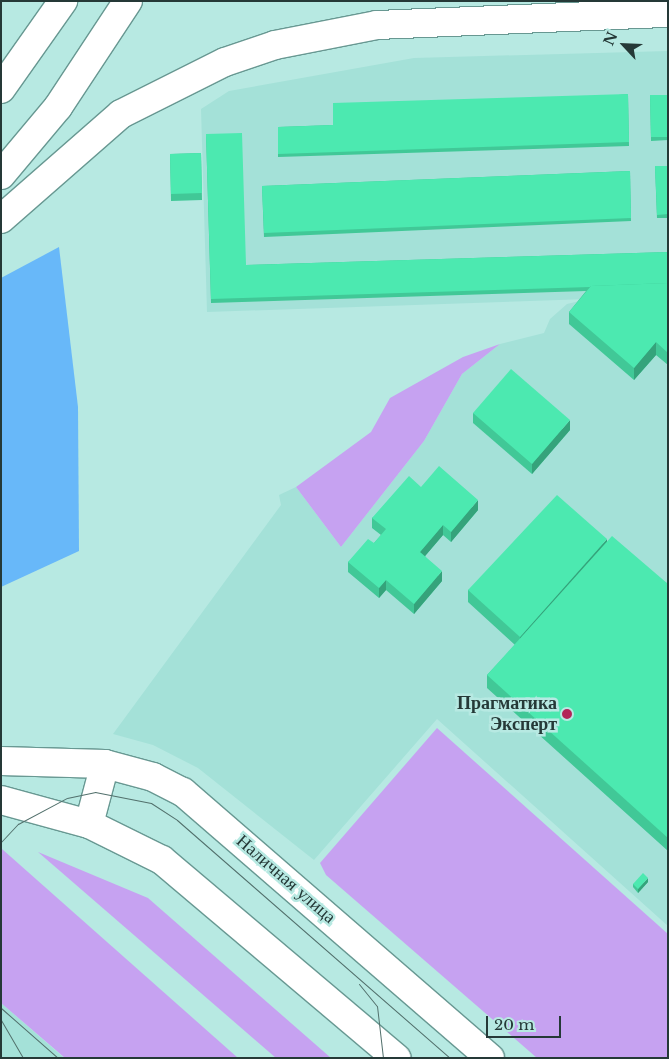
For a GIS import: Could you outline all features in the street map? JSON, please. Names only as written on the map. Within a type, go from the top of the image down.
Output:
[{"type":"main road","points":[[1,89],[63,1]]},
{"type":"main road","points":[[1,175],[58,107],[128,1]]},
{"type":"main road","points":[[1,219],[121,114],[225,62],[325,32],[522,17],[668,13]]},
{"type":"main road","name":"Наличная улица","points":[[1,760],[52,760],[106,764],[153,777],[189,797],[490,1058]]},
{"type":"main road","points":[[89,824],[106,764]]},
{"type":"main road","points":[[6,800],[89,824],[162,860],[193,882],[396,1058]]},
{"type":"shaded area","points":[[668,51],[668,926],[437,719],[314,860],[198,768],[153,745],[113,734],[281,505],[279,495],[296,487],[341,547],[424,441],[462,374],[500,344],[544,333],[550,319],[567,304],[588,299],[207,312],[201,109],[229,91],[414,58]]},
{"type":"shaded area","points":[[500,344],[462,374],[424,441],[341,547],[296,487],[371,432],[390,398],[463,357]]},
{"type":"shaded area","points":[[437,728],[668,934],[668,1058],[537,1058],[326,875],[320,863]]},
{"type":"shaded area","points":[[2,849],[238,1058],[65,1058],[1,1003]]},
{"type":"shaded area","points":[[38,852],[148,898],[331,1058],[276,1058]]},
{"type":"shaded area","points":[[1,1003],[64,1058],[1,1058]]},
{"type":"water","points":[[59,247],[78,407],[79,551],[1,587],[1,278]]},
{"type":"building","points":[[628,94],[629,142],[278,154],[278,127],[333,125],[333,103]]},
{"type":"building","points":[[650,95],[668,95],[668,137],[651,137]]},
{"type":"building","points":[[242,133],[246,265],[668,252],[668,283],[211,299],[206,134]]},
{"type":"building","points":[[201,153],[202,193],[171,194],[170,154]]},
{"type":"building","points":[[655,166],[668,166],[668,214],[657,215]]},
{"type":"building","points":[[630,171],[631,218],[264,233],[262,186]]},
{"type":"building","points":[[668,283],[668,353],[656,342],[634,368],[569,312],[591,286]]},
{"type":"building","points":[[511,369],[570,420],[532,464],[473,413]]},
{"type":"building","points":[[439,466],[478,500],[451,532],[443,525],[420,552],[442,571],[414,604],[386,580],[379,588],[348,562],[368,539],[374,543],[386,529],[372,518],[409,476],[421,487]]},
{"type":"building","points":[[557,495],[607,539],[520,637],[468,590]]},
{"type":"building","points":[[612,536],[668,584],[668,838],[487,675]]},
{"type":"building","points":[[643,873],[648,878],[638,889],[633,884]]},
{"type":"tram line","points":[[1,842],[18,824],[67,798],[95,792],[151,803],[177,820],[450,1058]]},
{"type":"tram line","points":[[359,984],[377,1006],[383,1058]]},
{"type":"tram line","points":[[1,1008],[58,1058]]},
{"type":"tram line","points":[[1,1020],[23,1058]]},
{"type":"place","name":"Прагматика Эксперт","points":[[567,714]]}]
